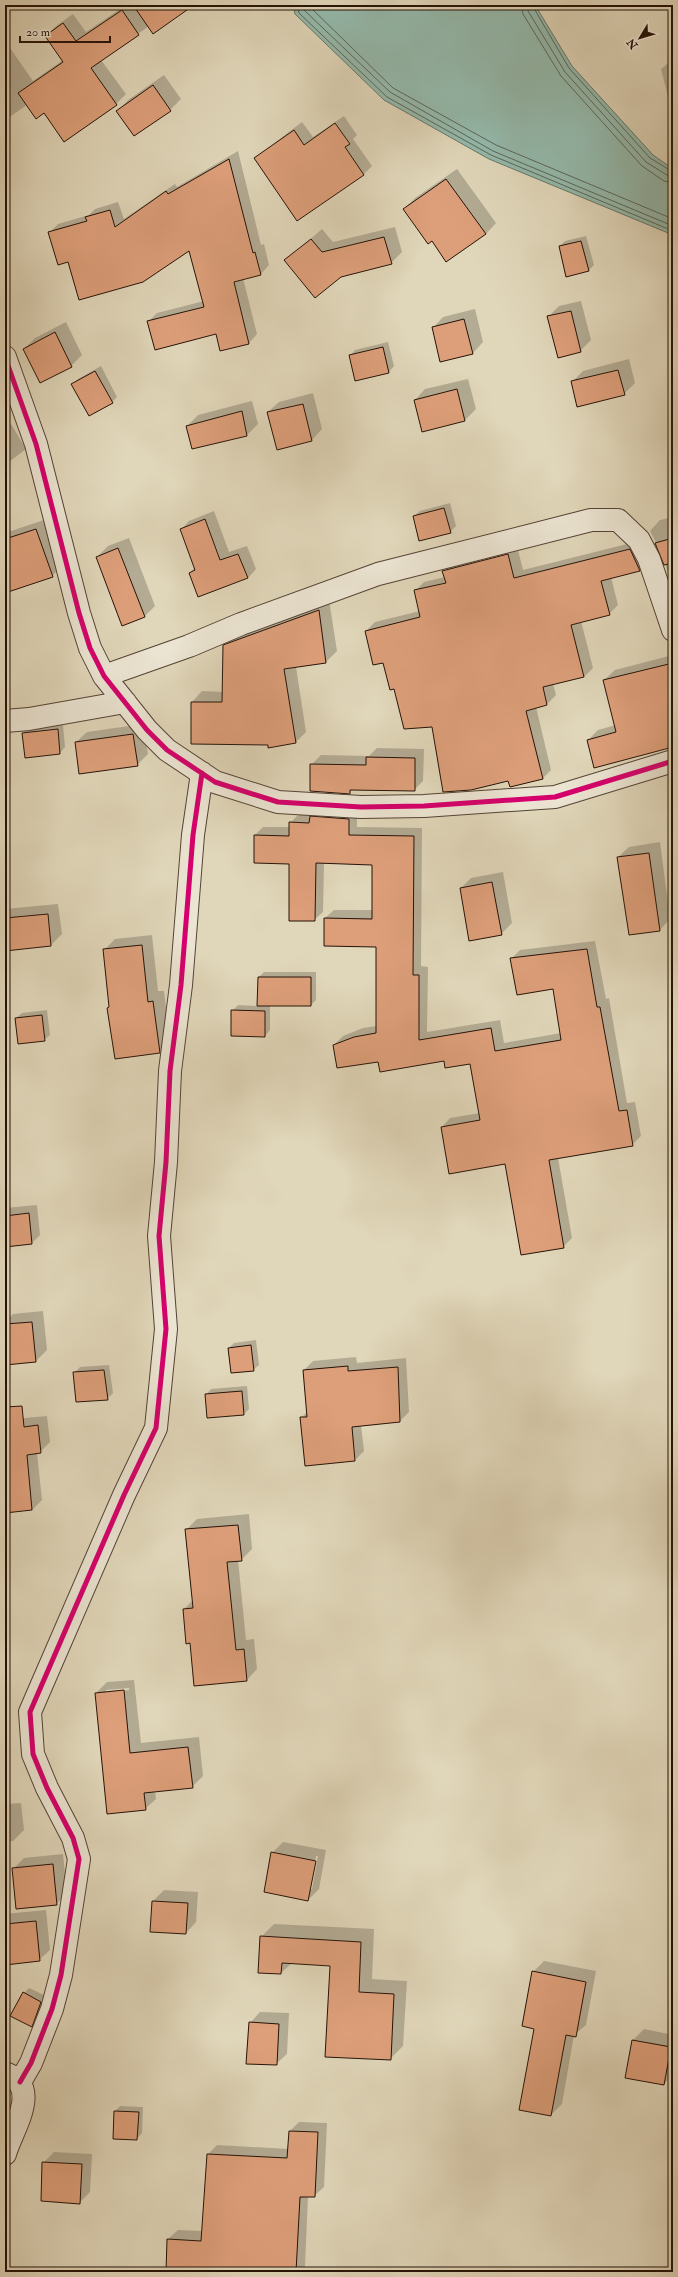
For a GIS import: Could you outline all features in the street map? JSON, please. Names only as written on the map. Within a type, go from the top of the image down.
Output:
[{"type":"street","points":[[5,357],[36,444],[79,614],[90,648],[104,676],[147,730],[167,750],[215,782],[278,802],[361,807],[416,807],[555,797],[673,761]]},
{"type":"street","points":[[104,676],[189,646],[241,624],[378,574],[591,520],[618,520],[639,540],[649,559],[673,630]]},
{"type":"street","points":[[5,721],[29,719],[125,702]]},
{"type":"street","points":[[5,2154],[24,2107],[24,2095],[12,2078],[31,2063],[52,2009],[61,1975],[79,1860],[73,1838],[47,1788],[33,1754],[30,1712],[124,1495],[156,1428],[166,1329],[158,1236],[166,1162],[170,1071],[181,985],[192,843],[202,773]]},
{"type":"water","points":[[293,5],[535,5],[572,66],[653,155],[673,169],[673,235],[489,159],[384,100],[295,14]]},
{"type":"building","points":[[133,5],[194,5],[153,34]]},
{"type":"building","points":[[122,10],[139,35],[91,68],[117,105],[64,142],[44,113],[36,119],[18,93],[63,62],[45,36],[63,23],[76,41]]},
{"type":"building","points":[[153,85],[171,111],[134,136],[116,111]]},
{"type":"building","points":[[335,123],[350,144],[345,147],[364,175],[297,221],[254,158],[294,130],[304,145]]},
{"type":"building","points":[[229,159],[253,253],[255,252],[261,275],[234,282],[249,344],[220,351],[216,334],[155,350],[147,321],[204,307],[189,251],[143,282],[79,300],[68,262],[58,265],[48,232],[87,221],[85,217],[110,210],[115,227],[166,191],[168,194]]},
{"type":"building","points":[[446,179],[486,234],[446,262],[432,241],[428,244],[403,209]]},
{"type":"building","points":[[384,237],[392,264],[341,277],[315,298],[284,260],[311,239],[322,252]]},
{"type":"building","points":[[581,241],[589,271],[566,277],[559,246]]},
{"type":"building","points":[[571,311],[581,352],[558,358],[547,316]]},
{"type":"building","points":[[464,319],[473,354],[440,362],[432,327]]},
{"type":"building","points":[[55,332],[72,367],[40,383],[23,349]]},
{"type":"building","points":[[383,347],[389,373],[355,381],[349,355]]},
{"type":"building","points":[[618,370],[625,395],[577,407],[571,381]]},
{"type":"building","points":[[95,371],[113,403],[89,416],[71,384]]},
{"type":"building","points":[[457,389],[465,421],[422,432],[414,400]]},
{"type":"building","points":[[303,404],[312,441],[277,450],[267,412]]},
{"type":"building","points":[[242,411],[247,436],[192,449],[186,426]]},
{"type":"building","points":[[444,508],[451,533],[419,541],[413,516]]},
{"type":"building","points":[[205,519],[220,560],[238,554],[248,578],[198,597],[189,573],[195,570],[180,529]]},
{"type":"building","points":[[36,529],[53,577],[5,593],[5,539]]},
{"type":"building","points":[[673,538],[673,563],[664,565],[655,543]]},
{"type":"building","points":[[118,548],[145,617],[122,626],[96,557]]},
{"type":"building","points":[[630,549],[640,571],[601,581],[610,615],[571,625],[584,677],[543,687],[547,705],[526,711],[543,779],[510,787],[508,781],[471,790],[443,792],[432,727],[404,729],[394,689],[390,690],[383,663],[373,665],[365,631],[420,617],[414,590],[446,583],[442,571],[508,554],[514,578]]},
{"type":"building","points":[[319,610],[326,663],[284,669],[296,743],[268,748],[268,745],[191,744],[191,702],[222,702],[223,645]]},
{"type":"building","points":[[673,663],[673,747],[594,768],[587,740],[616,732],[603,680]]},
{"type":"building","points":[[58,729],[60,754],[25,758],[22,733]]},
{"type":"building","points":[[133,734],[138,766],[79,774],[75,742]]},
{"type":"building","points":[[366,757],[415,758],[415,791],[350,790],[350,794],[310,791],[310,764],[366,765]]},
{"type":"building","points":[[310,816],[349,819],[349,835],[414,836],[413,975],[419,975],[419,1040],[491,1028],[495,1051],[561,1040],[553,989],[517,995],[510,958],[587,949],[597,1007],[600,1007],[619,1111],[627,1110],[633,1146],[549,1160],[564,1248],[521,1255],[505,1164],[449,1174],[441,1127],[480,1120],[470,1064],[445,1068],[444,1061],[380,1072],[378,1062],[337,1068],[333,1045],[354,1037],[376,1033],[376,947],[324,946],[324,918],[372,919],[372,865],[316,863],[315,921],[289,921],[289,864],[254,863],[254,835],[289,836],[289,822],[309,823]]},
{"type":"building","points":[[649,853],[660,931],[629,935],[617,857]]},
{"type":"building","points":[[492,882],[502,935],[469,941],[460,888]]},
{"type":"building","points":[[48,914],[51,946],[5,951],[5,918]]},
{"type":"building","points":[[142,945],[148,1002],[153,1001],[160,1053],[115,1059],[107,1008],[109,1007],[103,949]]},
{"type":"building","points":[[258,977],[311,977],[311,1006],[257,1006]]},
{"type":"building","points":[[231,1010],[265,1011],[265,1037],[231,1036]]},
{"type":"building","points":[[42,1015],[45,1041],[18,1044],[15,1018]]},
{"type":"building","points":[[29,1213],[32,1244],[5,1247],[5,1216]]},
{"type":"building","points":[[32,1322],[36,1362],[5,1365],[5,1324]]},
{"type":"building","points":[[251,1345],[254,1371],[231,1373],[228,1348]]},
{"type":"building","points":[[348,1366],[348,1371],[398,1367],[400,1422],[352,1427],[355,1461],[305,1466],[300,1417],[307,1417],[303,1370]]},
{"type":"building","points":[[104,1370],[108,1400],[76,1402],[73,1372]]},
{"type":"building","points":[[242,1391],[244,1415],[207,1418],[205,1394]]},
{"type":"building","points":[[22,1406],[24,1427],[38,1425],[41,1453],[27,1455],[32,1510],[5,1513],[5,1407]]},
{"type":"building","points":[[238,1525],[242,1561],[227,1562],[236,1650],[244,1649],[247,1681],[194,1686],[190,1643],[186,1644],[183,1609],[193,1608],[185,1529]]},
{"type":"building","points":[[124,1690],[130,1753],[188,1747],[193,1788],[144,1793],[146,1810],[107,1814],[95,1693]]},
{"type":"building","points":[[271,1852],[316,1861],[308,1901],[264,1892]]},
{"type":"building","points":[[53,1864],[57,1905],[16,1909],[12,1868]]},
{"type":"building","points":[[152,1901],[188,1903],[186,1934],[150,1932]]},
{"type":"building","points":[[36,1921],[40,1961],[5,1965],[5,1924]]},
{"type":"building","points":[[260,1936],[361,1942],[359,1992],[394,1994],[391,2060],[325,2057],[330,1966],[282,1963],[281,1974],[258,1973]]},
{"type":"building","points":[[532,1971],[586,1982],[576,2037],[566,2035],[551,2116],[519,2110],[534,2029],[522,2026]]},
{"type":"building","points":[[23,1992],[41,2002],[32,2027],[10,2016]]},
{"type":"building","points":[[249,2022],[279,2024],[277,2065],[246,2064]]},
{"type":"building","points":[[632,2040],[671,2047],[664,2085],[625,2078]]},
{"type":"building","points":[[114,2111],[139,2112],[137,2140],[113,2139]]},
{"type":"building","points":[[289,2131],[318,2132],[315,2197],[300,2197],[296,2272],[166,2272],[167,2239],[201,2241],[207,2154],[287,2158]]},
{"type":"building","points":[[42,2162],[82,2164],[80,2204],[41,2201]]},
{"type":"cycle path","points":[[5,357],[36,444],[79,613],[90,648],[104,676],[147,730],[167,750],[215,782],[278,802],[361,807],[424,806],[555,797],[673,761]]},
{"type":"cycle path","points":[[20,2082],[31,2063],[52,2009],[61,1975],[79,1859],[73,1838],[47,1788],[33,1754],[30,1712],[124,1495],[156,1428],[166,1329],[159,1236],[166,1162],[170,1071],[181,985],[193,835],[202,773]]}]
